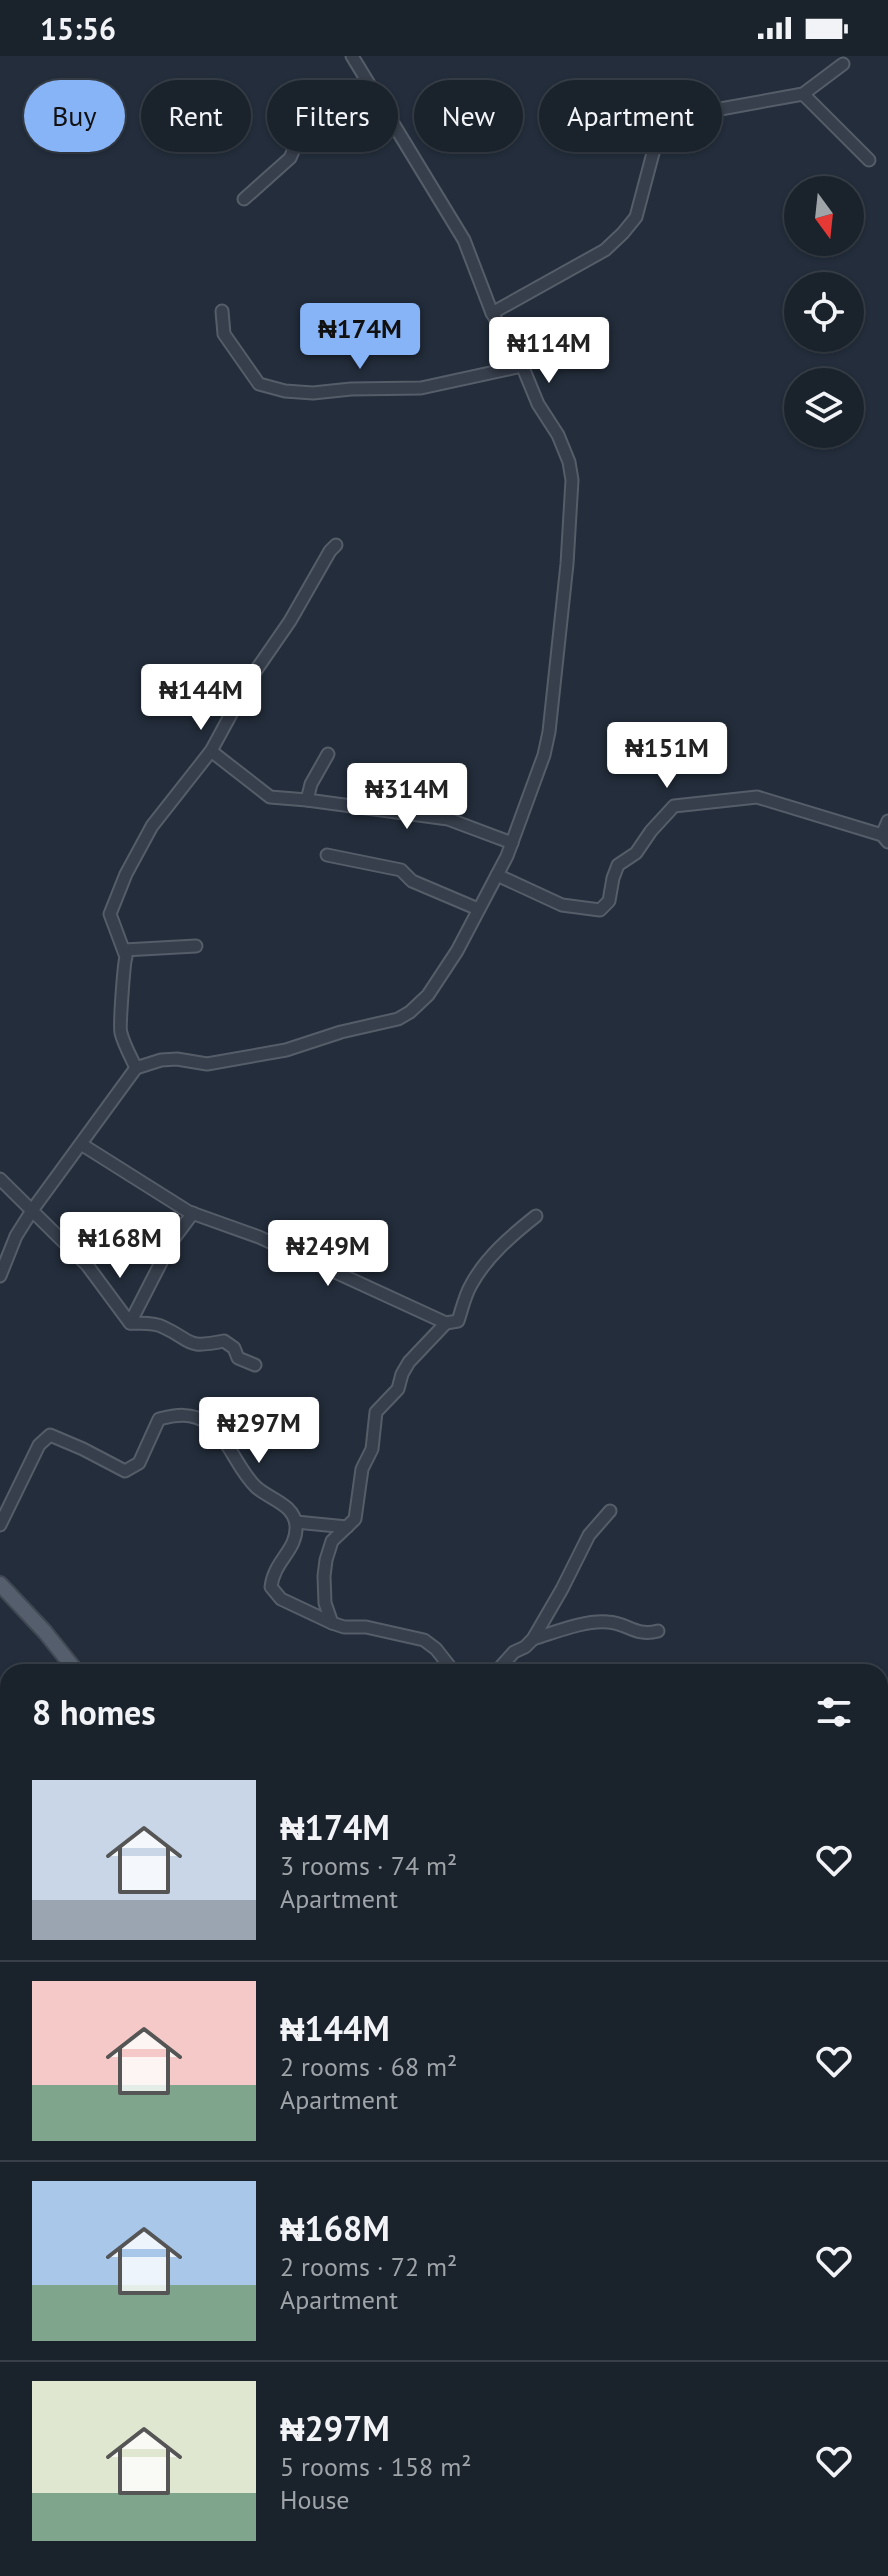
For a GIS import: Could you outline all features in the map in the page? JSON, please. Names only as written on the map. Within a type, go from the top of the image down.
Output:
[{"type":"main road","points":[[0,1584],[71,1664]]},
{"type":"street","points":[[352,56],[366,80]]},
{"type":"street","points":[[492,313],[605,250],[623,233],[636,217],[653,153],[660,139],[704,112],[803,94],[843,64]]},
{"type":"street","points":[[803,94],[869,160]]},
{"type":"street","points":[[0,1276],[16,1236],[33,1209],[136,1068],[161,1060],[207,1064],[286,1050],[341,1032],[398,1019],[428,995],[457,951],[497,875],[544,755],[567,564],[572,480],[564,448],[492,313],[464,240],[398,133]]},
{"type":"street","points":[[244,199],[293,152]]},
{"type":"street","points":[[222,311],[224,334],[259,384],[285,391],[313,393],[421,388],[522,366]]},
{"type":"street","points":[[136,1068],[120,1032],[124,950],[110,914],[126,874],[152,826],[211,751],[250,679],[336,545]]},
{"type":"street","points":[[211,751],[270,797],[448,819],[512,843]]},
{"type":"street","points":[[307,800],[311,784],[328,754]]},
{"type":"street","points":[[497,875],[562,905],[600,910],[609,901],[618,865],[636,853],[674,806],[757,797],[885,838],[888,821]]},
{"type":"street","points":[[327,855],[392,866],[412,881],[478,909]]},
{"type":"street","points":[[124,950],[196,946]]},
{"type":"street","points":[[81,1144],[193,1213],[259,1237],[446,1323],[458,1321],[470,1286],[487,1262],[536,1216]]},
{"type":"street","points":[[0,1179],[87,1265],[130,1323],[161,1325],[191,1344],[207,1345],[224,1341],[234,1348],[238,1358],[255,1365]]},
{"type":"street","points":[[130,1323],[172,1241],[193,1213]]},
{"type":"street","points":[[332,1623],[325,1603],[324,1576],[332,1541],[355,1519],[362,1469],[372,1449],[376,1412],[398,1389],[409,1362],[446,1323]]},
{"type":"street","points":[[0,1525],[39,1445],[47,1436],[83,1449],[125,1471],[139,1463],[159,1419],[179,1414],[198,1418],[209,1424],[257,1488],[283,1505],[296,1522],[295,1541],[273,1572],[271,1587],[281,1599],[344,1627],[366,1627],[424,1640],[448,1664]]},
{"type":"street","points":[[533,1639],[589,1535],[610,1511]]},
{"type":"street","points":[[296,1522],[347,1527]]},
{"type":"street","points":[[503,1664],[533,1639],[593,1622],[610,1621],[646,1634],[658,1631]]}]
